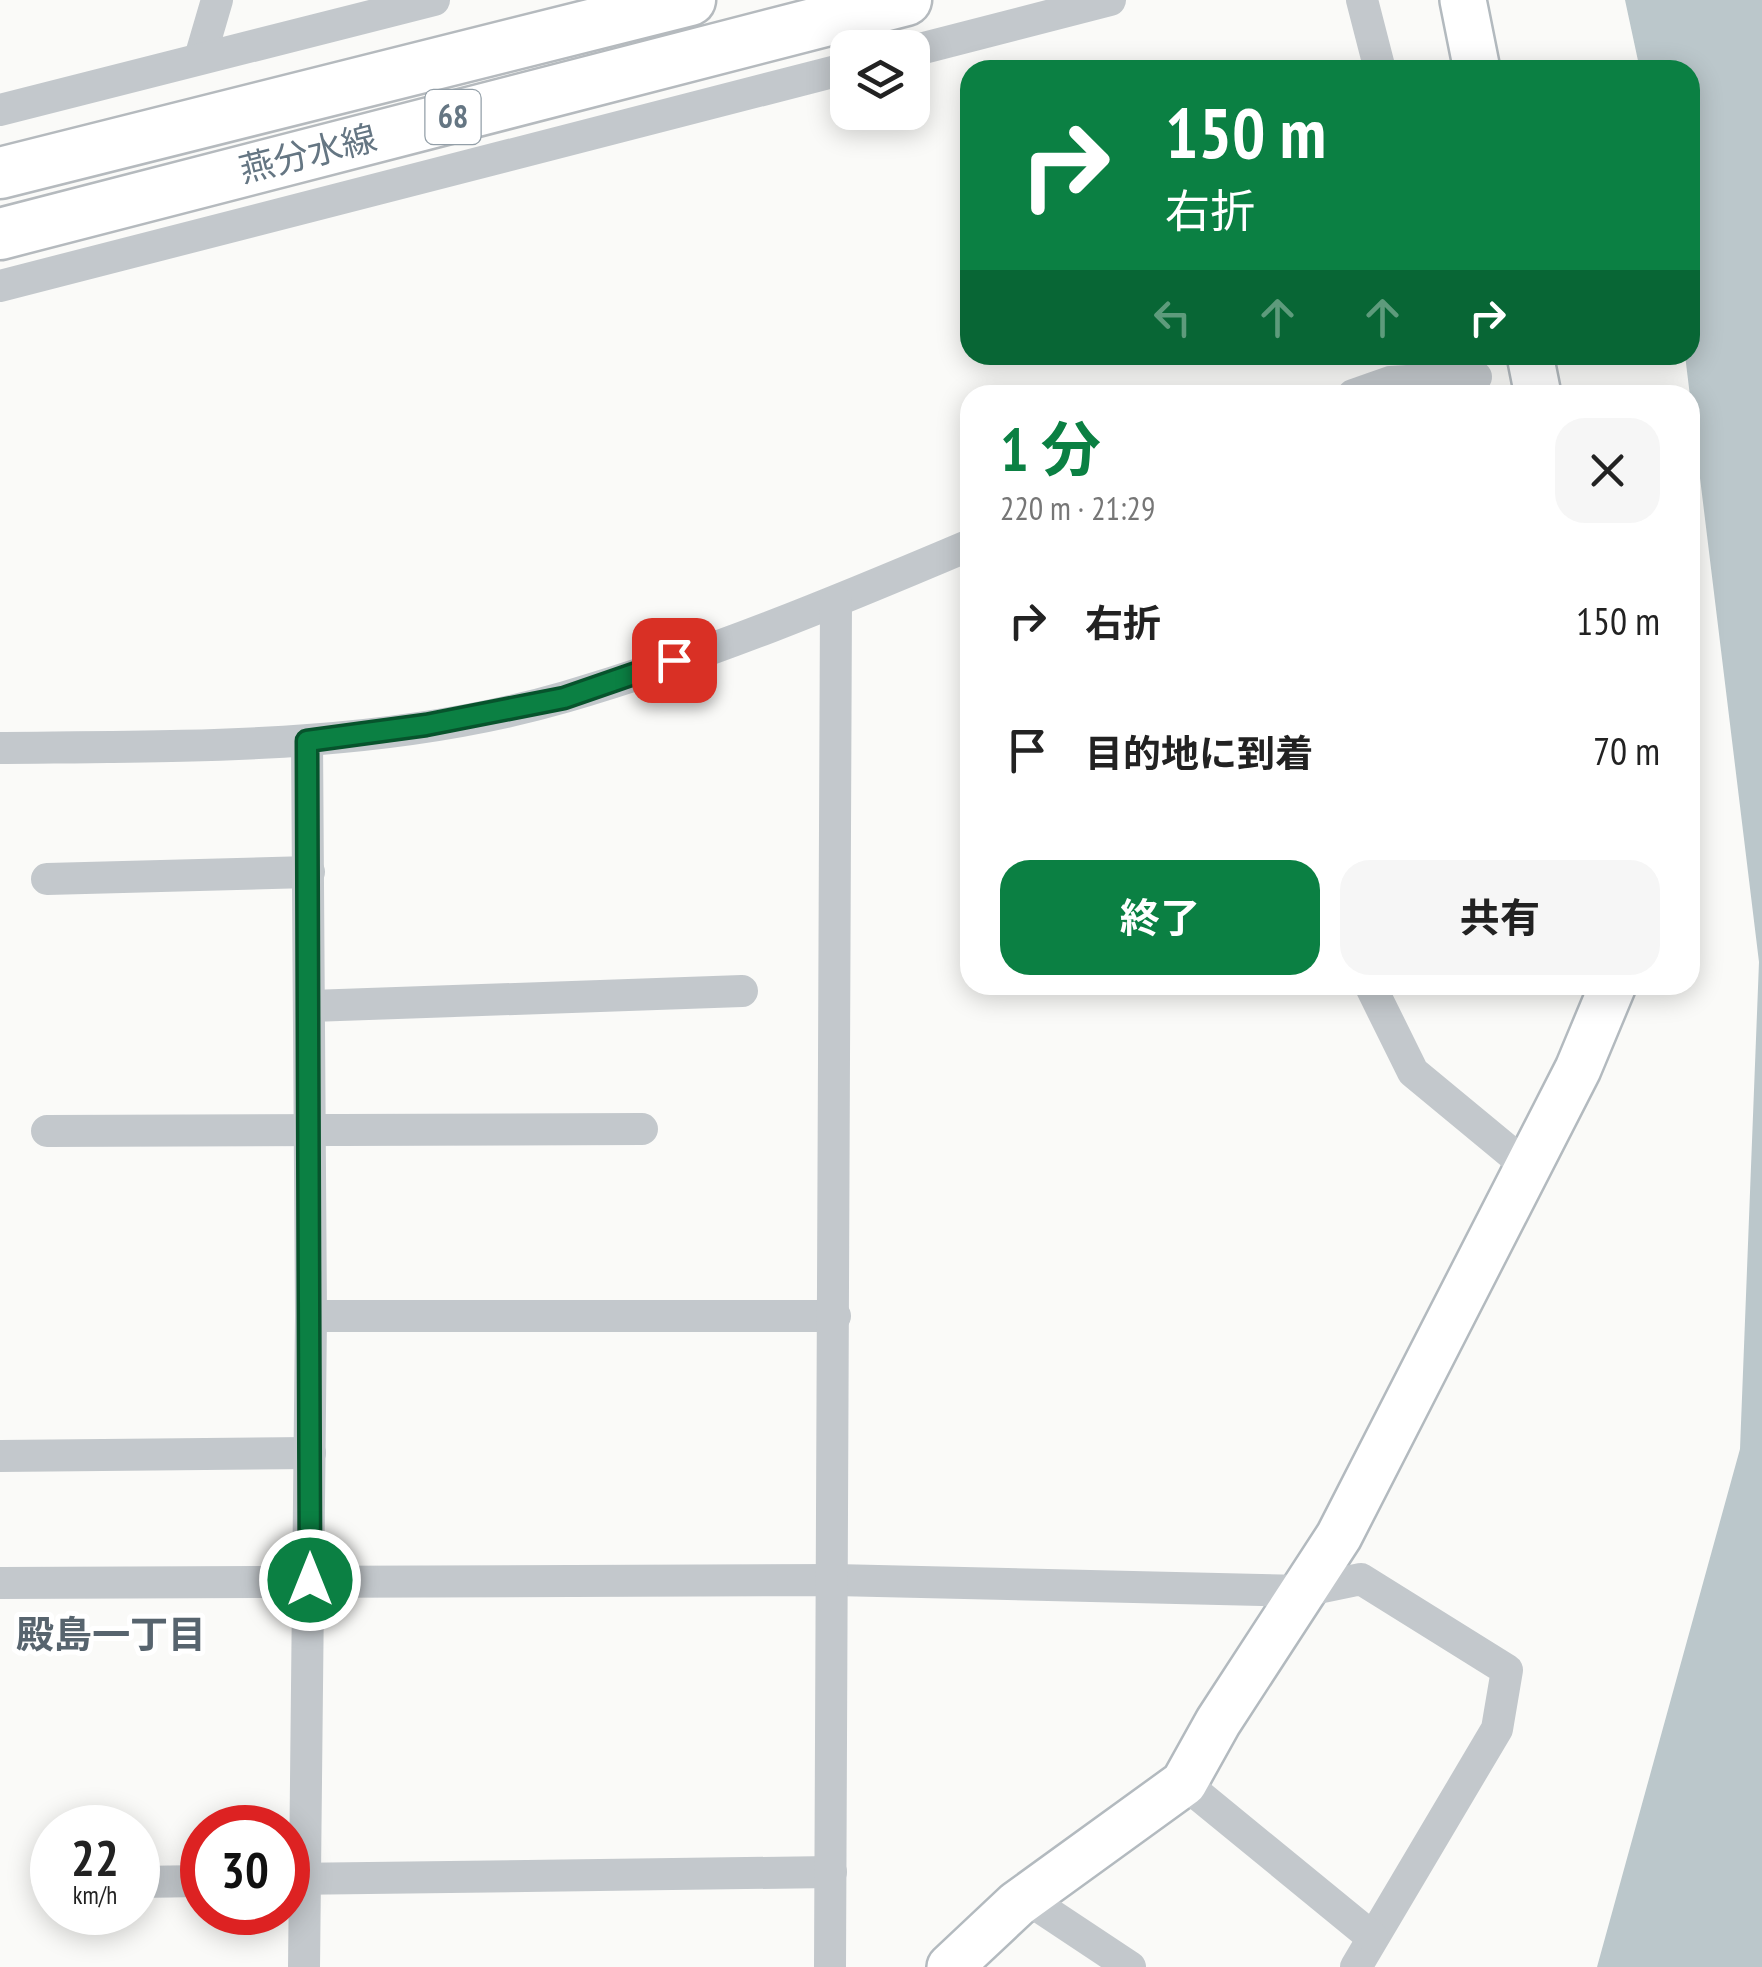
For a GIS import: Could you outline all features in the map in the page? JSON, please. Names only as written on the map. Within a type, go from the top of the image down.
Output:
[{"type":"main road","name":"燕分水線","points":[[0,173],[690,0]]},
{"type":"main road","name":"燕分水線","points":[[0,234],[906,0]]},
{"type":"street","points":[[200,58],[217,0]]},
{"type":"street","points":[[0,110],[434,0]]},
{"type":"street","points":[[930,46],[1110,0]]},
{"type":"street","points":[[1362,0],[1377,60]]},
{"type":"street","points":[[1464,0],[1475,60]]},
{"type":"street","points":[[0,286],[830,73]]},
{"type":"street","points":[[1366,385],[1388,369],[1477,376]]},
{"type":"street","points":[[0,748],[307,741],[426,725],[564,698],[836,602],[960,548]]},
{"type":"street","points":[[830,1967],[835,1580],[836,602]]},
{"type":"street","points":[[300,1805],[310,1580],[311,1006],[307,741]]},
{"type":"street","points":[[47,880],[309,872]]},
{"type":"street","points":[[311,1006],[742,991]]},
{"type":"street","points":[[1375,995],[1413,1072],[1529,1168]]},
{"type":"street","points":[[950,1967],[1026,1898],[1184,1783],[1339,1536],[1578,1070],[1609,995]]},
{"type":"street","points":[[46,1131],[642,1129]]},
{"type":"street","points":[[311,1316],[835,1316]]},
{"type":"street","points":[[0,1456],[310,1454]]},
{"type":"street","points":[[0,1583],[835,1580],[1303,1591],[1361,1579],[1507,1670],[1497,1729],[1356,1967]]},
{"type":"street","points":[[1184,1783],[1372,1937]]},
{"type":"street","points":[[310,1879],[831,1872]]},
{"type":"street","points":[[1026,1898],[1130,1967]]},
{"type":"street","points":[[301,1935],[304,1967]]},
{"type":"shaded area","points":[[1625,0],[1762,0],[1762,1967],[1597,1967],[1740,1449],[1759,962],[1700,478],[1700,385],[1689,385],[1686,365],[1700,365],[1700,60],[1638,60]]},
{"type":"district","name":"殿島一丁目","points":[[111,1635]]},
{"type":"route","points":[[310,1580],[311,1006],[307,741],[426,725],[564,698],[674,660]]}]
